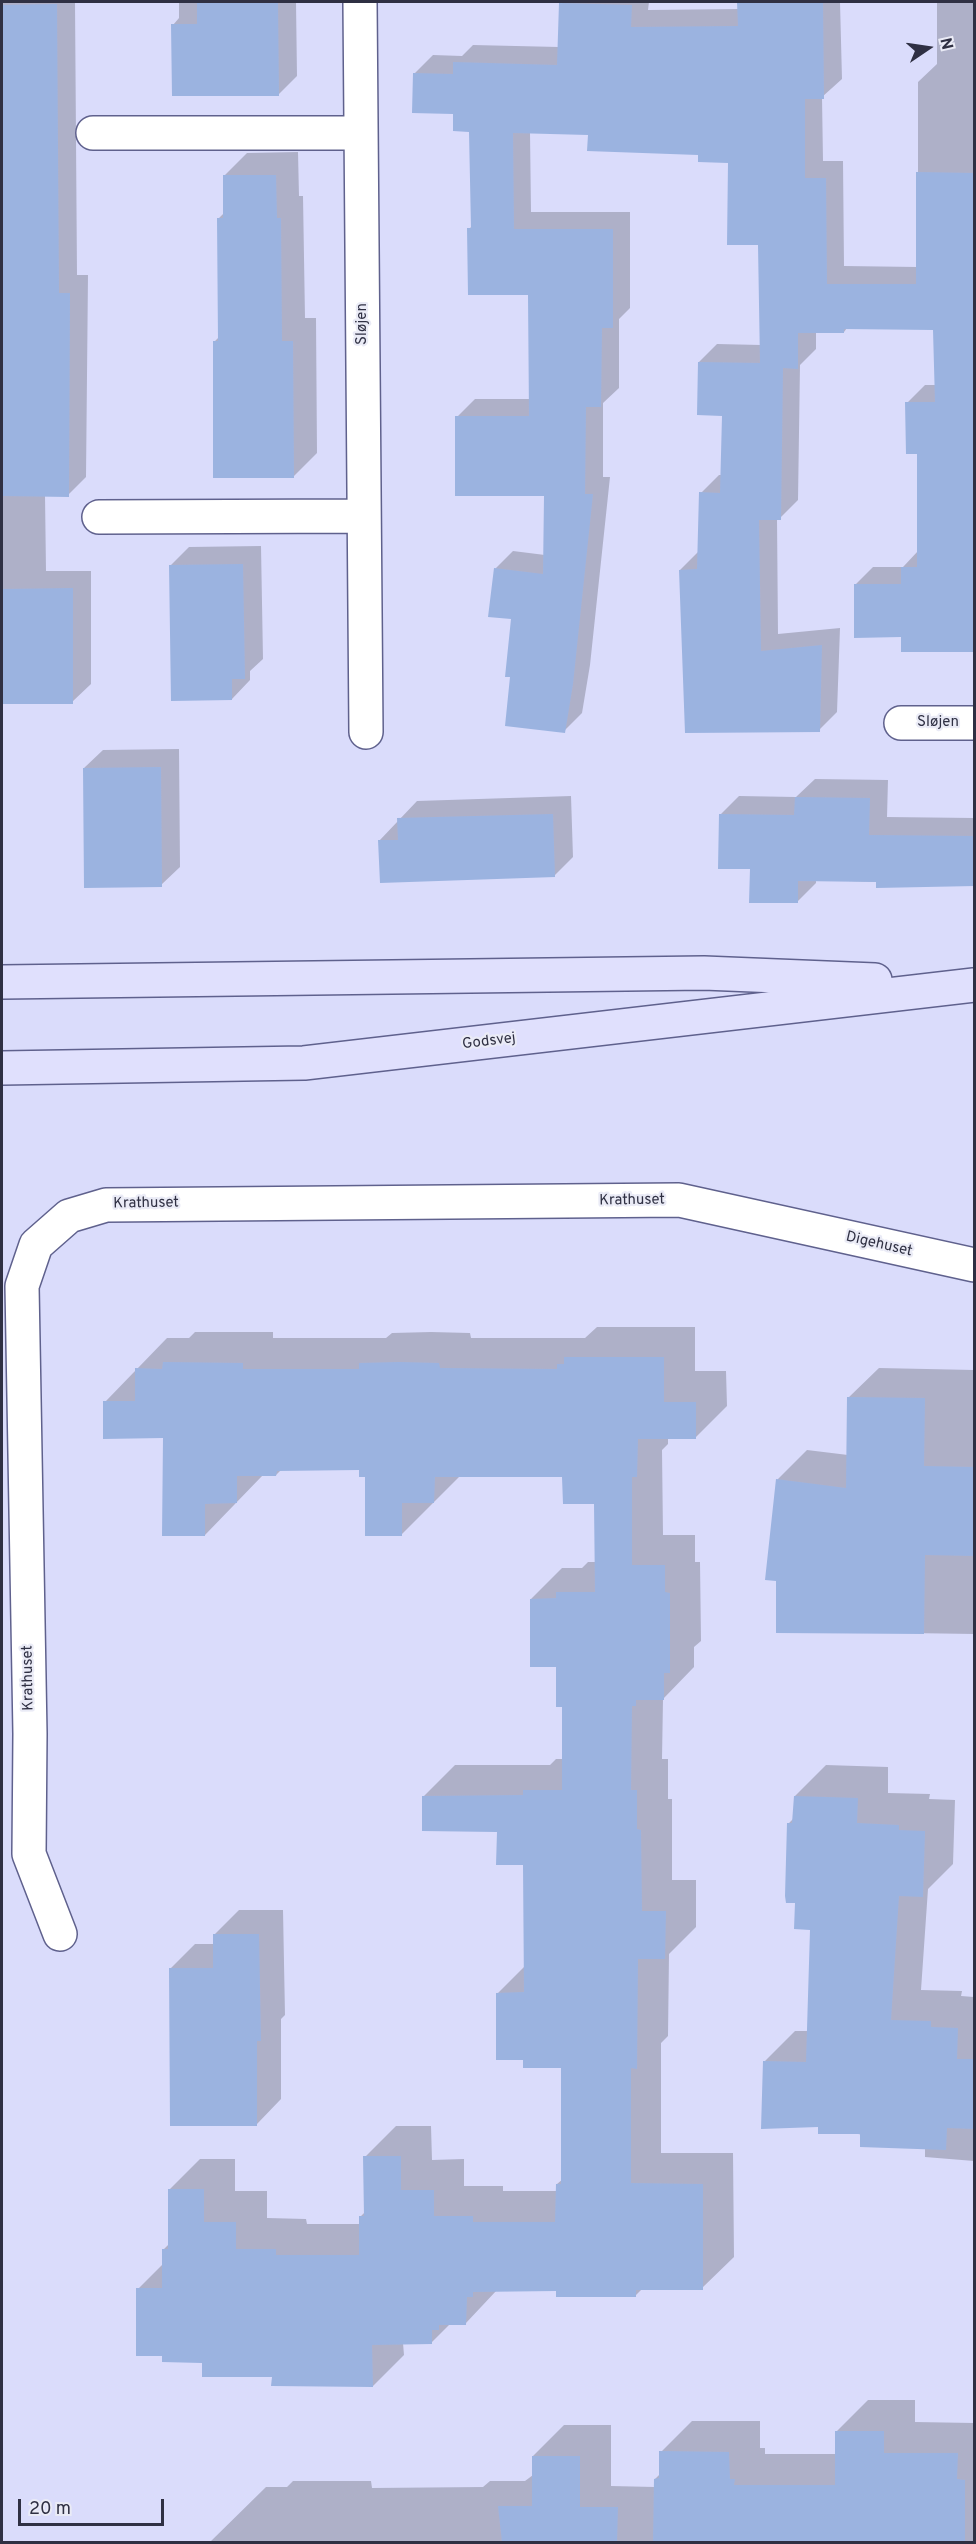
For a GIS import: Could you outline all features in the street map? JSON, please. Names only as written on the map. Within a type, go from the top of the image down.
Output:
[{"type":"street","name":"Sløjen","points":[[360,2],[366,732]]},
{"type":"street","points":[[93,133],[361,133]]},
{"type":"street","points":[[99,517],[364,516]]},
{"type":"street","name":"Sløjen","points":[[901,723],[975,723]]},
{"type":"street","name":"Godsvej","points":[[2,982],[704,973],[975,985],[304,1063],[2,1068]]},
{"type":"street","name":"Krathuset","points":[[60,1934],[28,1854],[30,1734],[22,1286],[36,1245],[69,1216],[106,1205],[679,1200],[784,1223]]},
{"type":"street","name":"Digehuset","points":[[784,1223],[975,1265]]},
{"type":"building","points":[[197,2],[278,2],[279,96],[172,96],[171,24],[197,24]]},
{"type":"building","points":[[737,2],[823,2],[824,99],[805,99],[805,178],[826,178],[827,284],[916,284],[916,172],[975,173],[975,652],[901,652],[901,637],[854,638],[854,584],[901,584],[901,567],[917,567],[917,454],[906,454],[905,402],[935,402],[933,330],[844,329],[844,333],[798,333],[798,369],[783,368],[781,520],[759,520],[761,651],[822,645],[820,732],[685,733],[679,570],[697,569],[699,492],[720,493],[722,416],[697,415],[698,362],[760,363],[758,245],[727,245],[728,163],[698,162],[698,155],[587,151],[588,135],[513,133],[514,229],[613,229],[613,328],[602,328],[601,407],[586,407],[585,494],[593,494],[573,684],[565,733],[505,726],[510,677],[505,677],[511,619],[488,617],[494,568],[543,574],[544,496],[455,496],[455,416],[529,416],[528,295],[468,295],[467,228],[471,228],[469,132],[453,131],[453,114],[412,113],[413,73],[453,74],[453,62],[557,65],[559,3],[632,5],[631,27],[738,26]]},
{"type":"building","points":[[57,4],[59,293],[70,293],[69,497],[2,496],[2,5]]},
{"type":"building","points":[[223,175],[276,175],[277,218],[281,218],[282,341],[293,341],[294,478],[213,478],[213,341],[218,341],[217,218],[223,218]]},
{"type":"building","points":[[243,564],[245,679],[232,679],[232,700],[171,701],[169,565]]},
{"type":"building","points":[[73,588],[73,704],[2,704],[2,589]]},
{"type":"building","points":[[161,767],[162,887],[84,888],[83,768]]},
{"type":"building","points":[[795,797],[870,798],[869,835],[975,836],[975,886],[876,888],[876,882],[798,881],[798,903],[749,903],[750,869],[718,869],[719,814],[794,815]]},
{"type":"building","points":[[553,814],[555,877],[380,883],[378,840],[398,840],[397,818]]},
{"type":"building","points":[[564,1357],[664,1357],[664,1402],[696,1402],[696,1439],[638,1439],[637,1477],[632,1477],[632,1565],[665,1565],[665,1592],[670,1593],[670,1673],[664,1673],[664,1700],[636,1700],[636,1706],[632,1706],[631,1790],[637,1790],[637,1829],[641,1830],[642,1911],[666,1911],[665,1959],[638,1959],[637,2069],[631,2068],[631,2183],[703,2184],[703,2290],[636,2290],[636,2297],[556,2297],[556,2291],[473,2292],[473,2297],[467,2297],[466,2325],[439,2325],[439,2330],[432,2330],[432,2344],[372,2345],[373,2387],[271,2386],[272,2377],[202,2377],[202,2363],[162,2362],[162,2356],[136,2356],[136,2288],[162,2288],[162,2249],[168,2249],[168,2189],[204,2189],[204,2222],[236,2222],[236,2249],[276,2249],[276,2255],[359,2255],[359,2216],[364,2216],[363,2156],[401,2156],[401,2190],[434,2190],[434,2216],[473,2216],[473,2222],[555,2222],[556,2184],[561,2184],[561,2068],[523,2068],[523,2060],[496,2060],[496,1993],[524,1992],[523,1865],[496,1865],[497,1832],[422,1831],[422,1796],[523,1795],[523,1790],[562,1790],[562,1707],[556,1707],[556,1667],[530,1667],[530,1599],[556,1598],[556,1592],[595,1592],[594,1504],[563,1504],[562,1477],[435,1477],[434,1503],[402,1503],[402,1536],[365,1536],[365,1477],[359,1477],[359,1470],[277,1471],[276,1476],[237,1476],[237,1503],[205,1504],[205,1536],[162,1536],[163,1438],[103,1439],[103,1401],[135,1401],[135,1368],[162,1369],[163,1362],[243,1363],[243,1369],[359,1369],[359,1363],[399,1362],[439,1363],[440,1368],[557,1369],[557,1364],[564,1364]]},
{"type":"building","points":[[847,1397],[925,1398],[924,1466],[975,1467],[975,1556],[925,1555],[924,1634],[776,1633],[776,1581],[765,1580],[776,1479],[846,1488]]},
{"type":"building","points":[[794,1796],[858,1798],[857,1823],[899,1825],[899,1830],[925,1831],[923,1897],[899,1896],[891,2020],[931,2021],[931,2027],[958,2028],[957,2059],[975,2059],[975,2129],[947,2128],[946,2150],[860,2147],[860,2134],[818,2134],[818,2127],[761,2129],[763,2061],[806,2062],[810,1930],[794,1929],[795,1903],[786,1903],[785,1896],[787,1823],[792,1823]]},
{"type":"building","points":[[213,1934],[259,1934],[261,2041],[257,2041],[257,2126],[170,2126],[169,1968],[213,1968]]},
{"type":"building","points":[[835,2431],[884,2431],[884,2453],[958,2453],[957,2479],[965,2480],[965,2542],[653,2542],[654,2479],[659,2478],[659,2451],[729,2452],[730,2479],[735,2479],[734,2485],[835,2485]]},
{"type":"building","points":[[532,2456],[580,2456],[580,2507],[618,2507],[617,2542],[502,2542],[498,2506],[532,2506]]}]
